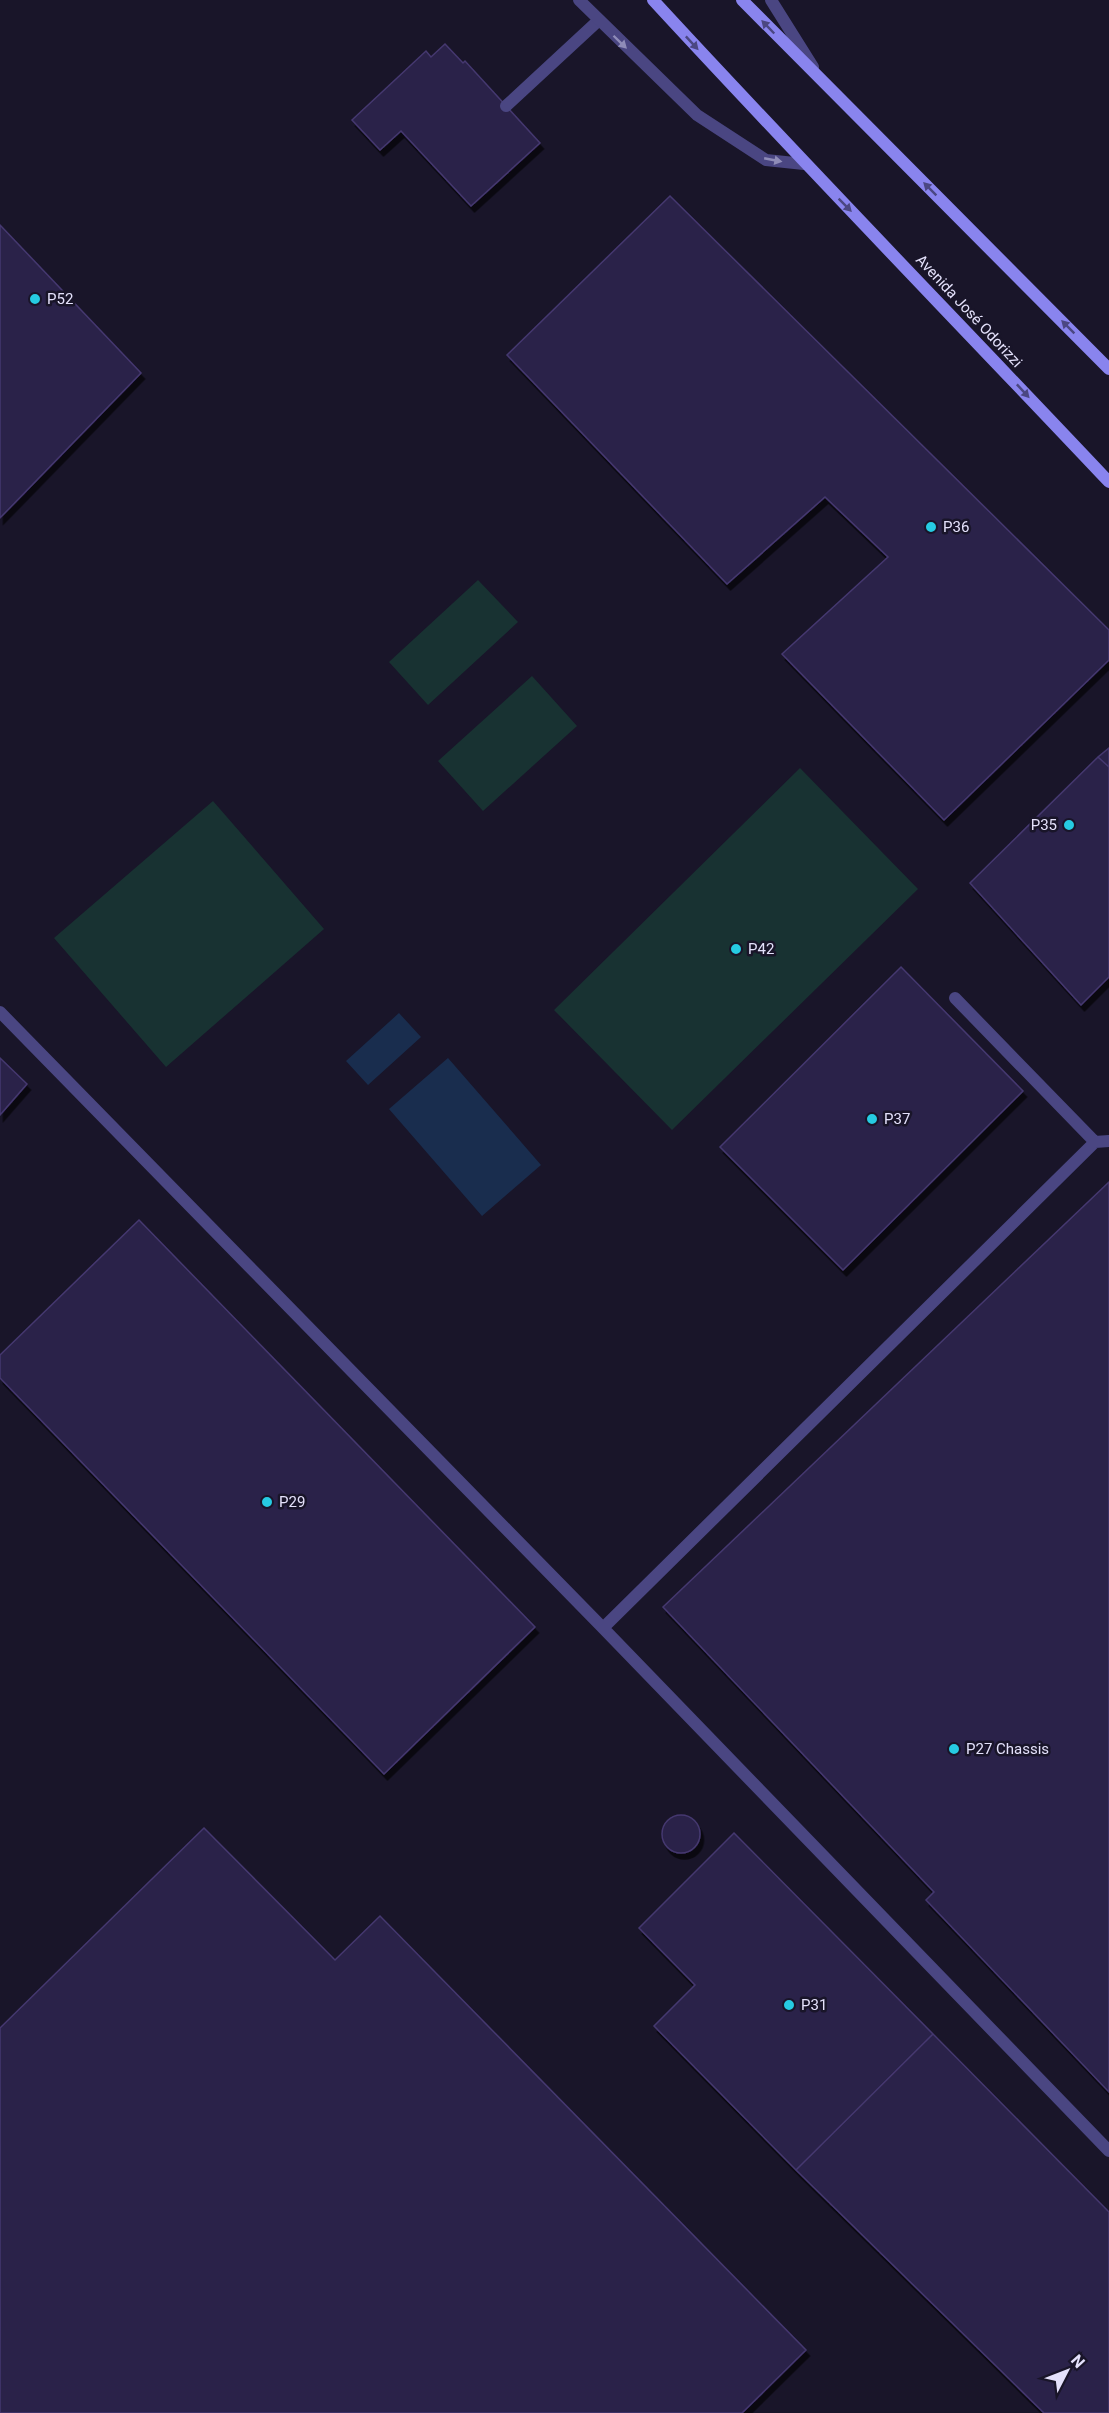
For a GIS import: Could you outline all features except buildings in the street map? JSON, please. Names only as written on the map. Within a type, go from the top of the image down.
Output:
[{"type":"main road","name":"Avenida José Odorizzi","points":[[653,0],[804,164],[890,250],[1109,482]]},
{"type":"main road","points":[[742,0],[1109,369]]},
{"type":"street","points":[[579,0],[598,21],[698,115],[766,160],[804,164]]},
{"type":"street","points":[[771,0],[823,83]]},
{"type":"street","points":[[506,106],[598,21]]},
{"type":"street","points":[[955,998],[1095,1142]]},
{"type":"street","points":[[0,1012],[603,1628],[1109,2151]]},
{"type":"street","points":[[603,1628],[1095,1142],[1109,1141]]},
{"type":"green space","points":[[478,580],[518,622],[428,705],[389,662]]},
{"type":"green space","points":[[532,676],[577,726],[483,811],[438,761]]},
{"type":"green space","name":"P42","points":[[800,768],[918,889],[672,1130],[554,1010]]},
{"type":"green space","points":[[213,801],[324,929],[166,1067],[54,938]]},
{"type":"water","points":[[399,1013],[421,1037],[368,1085],[346,1061]]},
{"type":"water","points":[[448,1058],[541,1165],[482,1216],[389,1109]]},
{"type":"place","name":"P52","points":[[35,299]]},
{"type":"place","name":"P36","points":[[931,527]]},
{"type":"place","name":"P35","points":[[1069,825]]},
{"type":"place","name":"P42","points":[[736,949]]},
{"type":"place","name":"P37","points":[[872,1119]]},
{"type":"place","name":"P29","points":[[267,1502]]},
{"type":"place","name":"P27 Chassis","points":[[954,1749]]},
{"type":"place","name":"P31","points":[[789,2005]]}]
